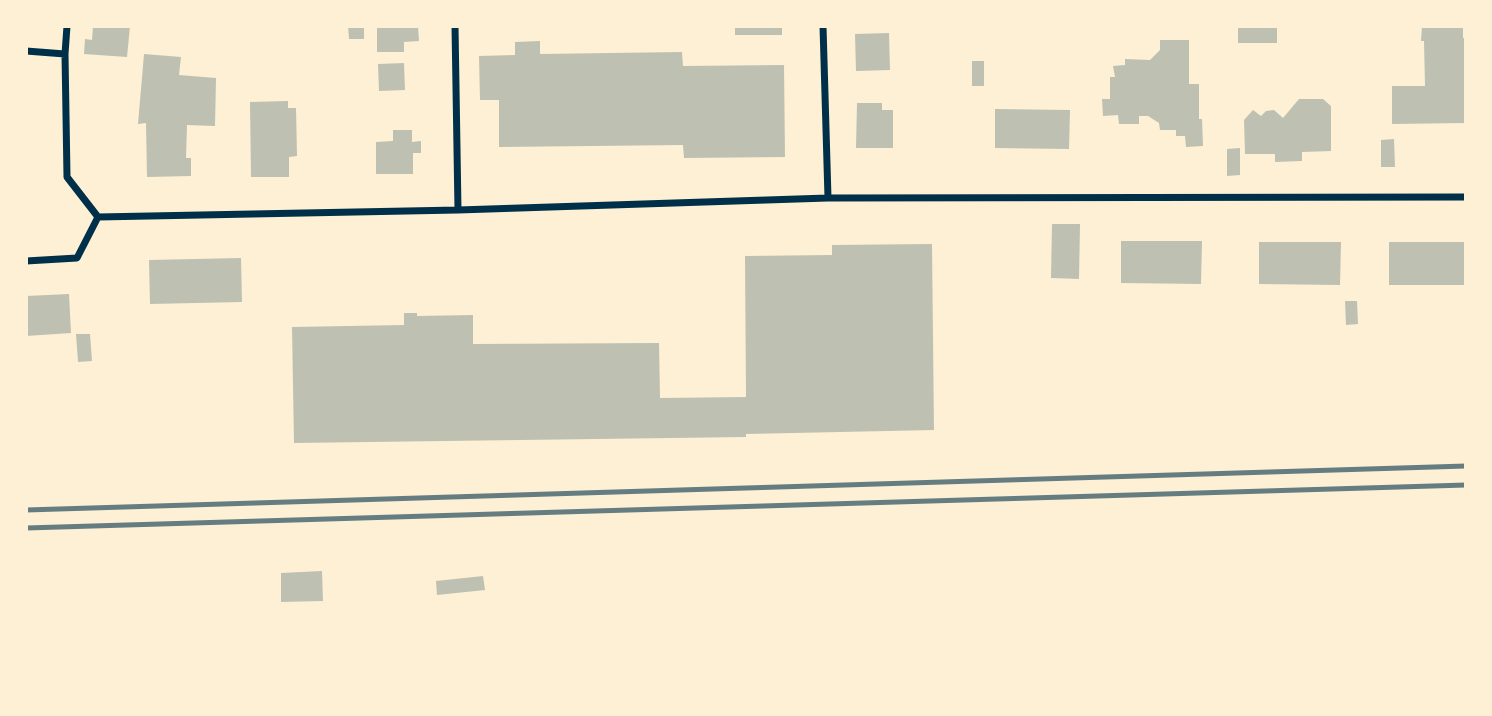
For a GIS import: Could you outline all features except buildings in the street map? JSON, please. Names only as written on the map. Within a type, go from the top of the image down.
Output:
[{"type":"street","points":[[67,26],[67,177],[98,217]]},
{"type":"street","points":[[455,26],[458,210]]},
{"type":"street","points":[[823,26],[828,198]]},
{"type":"street","points":[[26,51],[65,54]]},
{"type":"street","points":[[98,217],[458,210],[828,198],[1466,197]]},
{"type":"street","points":[[26,261],[77,258],[98,217]]},
{"type":"railway","points":[[26,510],[1466,466]]},
{"type":"railway","points":[[26,528],[1466,485]]}]
